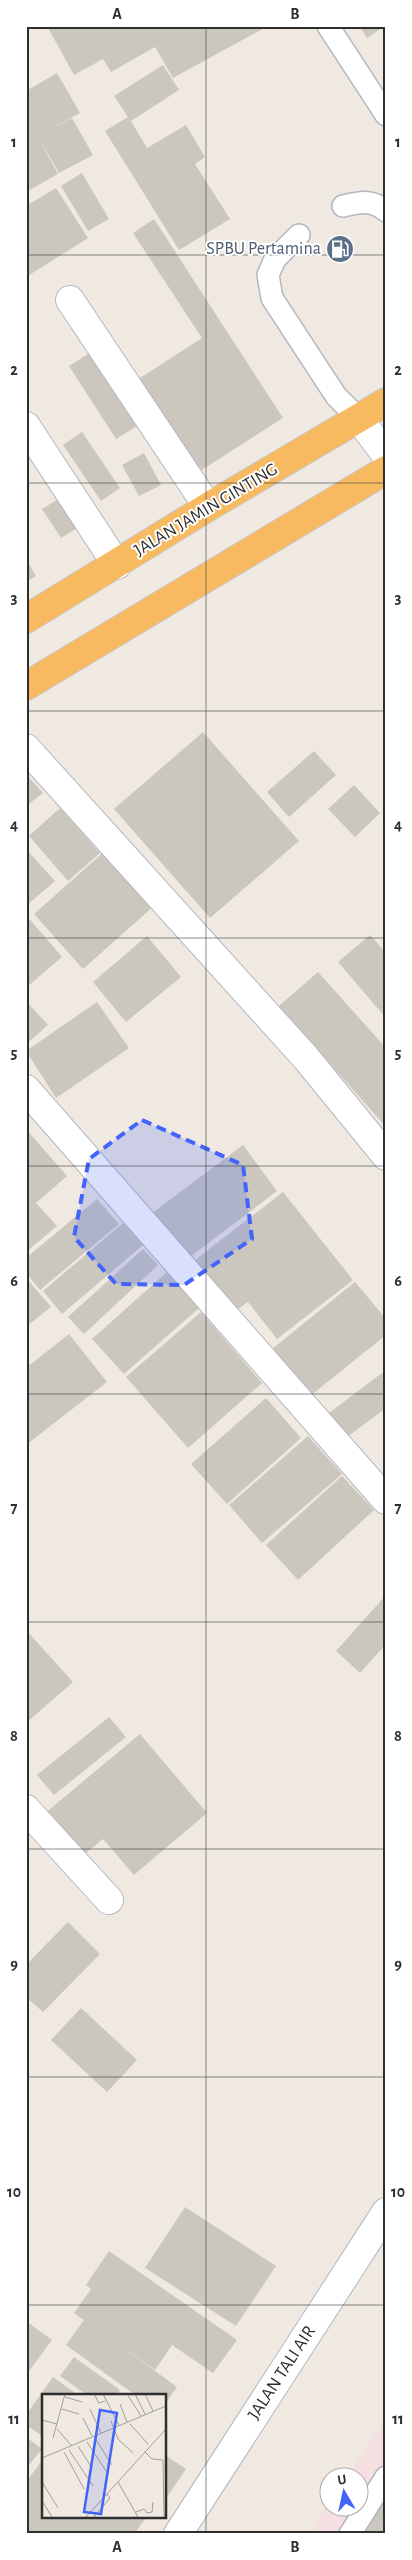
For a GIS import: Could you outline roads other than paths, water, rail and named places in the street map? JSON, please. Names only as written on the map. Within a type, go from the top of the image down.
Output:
[{"type":"highway","name":"JALAN JAMIN GINTING","points":[[26,619],[117,565],[208,507],[386,402]]},
{"type":"highway","points":[[26,686],[386,470]]},
{"type":"street","points":[[70,300],[208,507]]},
{"type":"street","points":[[359,419],[386,456]]},
{"type":"street","points":[[26,426],[117,565]]},
{"type":"street","points":[[26,748],[306,1058],[386,1156]]},
{"type":"street","points":[[26,1089],[386,1500]]},
{"type":"street","points":[[26,1809],[109,1900]]},
{"type":"street","name":"JALAN TALI AIR","points":[[178,2534],[386,2212]]},
{"type":"lane","points":[[328,26],[386,115]]},
{"type":"lane","points":[[343,206],[364,202],[377,204],[386,211]]},
{"type":"lane","points":[[299,235],[275,259],[268,276],[272,298],[336,396],[359,419]]},
{"type":"lane","points":[[350,2534],[386,2477]]},
{"type":"place","name":"SPBU Pertamina","points":[[340,249]]}]
